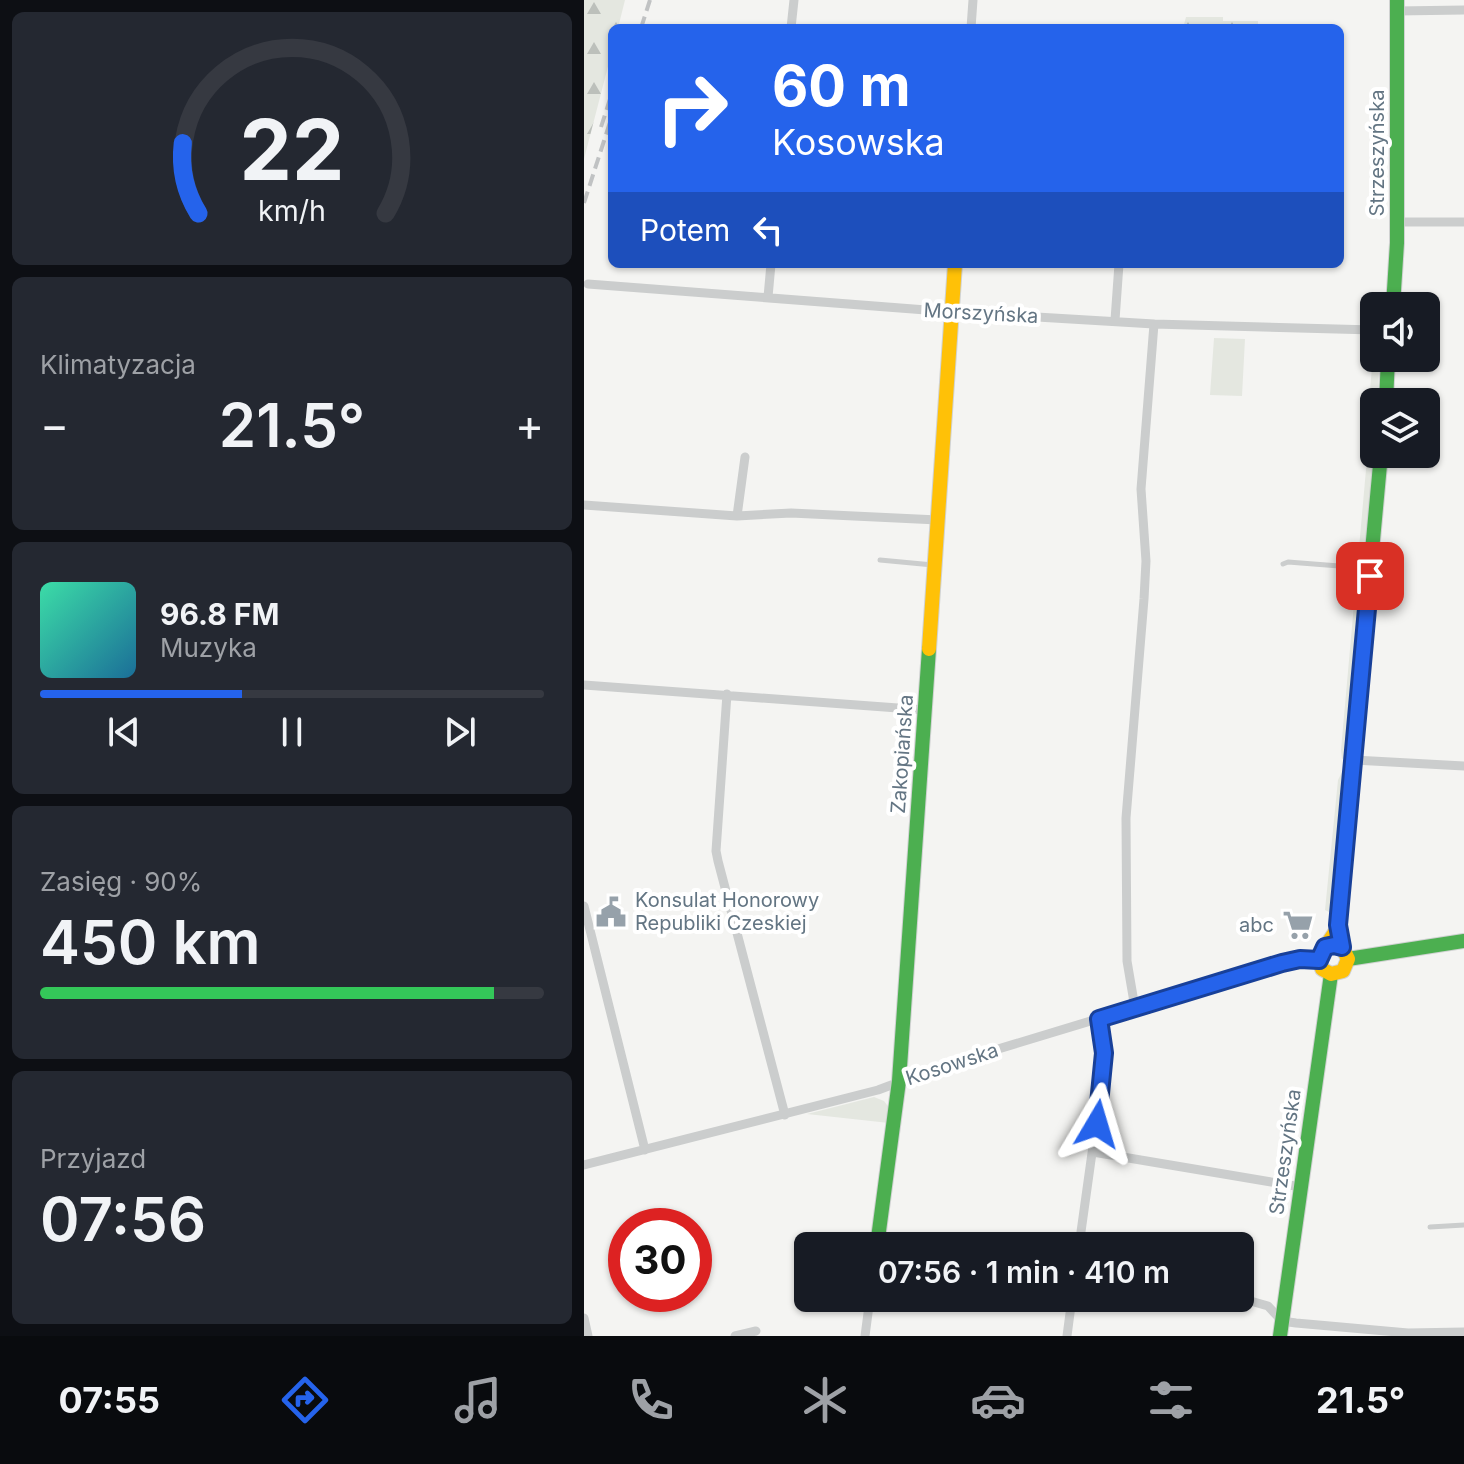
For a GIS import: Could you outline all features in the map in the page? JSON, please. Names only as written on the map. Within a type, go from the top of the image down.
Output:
[{"type":"street","points":[[791,24],[794,0]]},
{"type":"street","points":[[971,24],[973,0]]},
{"type":"street","points":[[1397,5],[1464,10]]},
{"type":"street","name":"Strzeszyńska","points":[[1394,292],[1397,222],[1397,5]]},
{"type":"street","points":[[1397,222],[1464,222]]},
{"type":"street","points":[[768,297],[771,268]]},
{"type":"street","name":"Zakopiańska","points":[[879,1232],[899,1081],[955,268]]},
{"type":"street","points":[[1115,320],[1119,268]]},
{"type":"street","name":"Morszyńska","points":[[588,284],[1154,324],[1360,330]]},
{"type":"street","points":[[1135,1008],[1127,961],[1126,818],[1144,599],[1146,561],[1141,489],[1154,324]]},
{"type":"street","points":[[737,516],[745,457]]},
{"type":"street","points":[[1338,928],[1322,954],[1322,969],[1331,974],[1343,971],[1345,953],[1338,928],[1380,468]]},
{"type":"street","points":[[584,505],[737,516],[791,513],[938,520]]},
{"type":"street","points":[[584,685],[925,710]]},
{"type":"street","points":[[727,694],[718,861],[785,1115]]},
{"type":"street","points":[[1354,760],[1464,766]]},
{"type":"street","points":[[584,906],[645,1150]]},
{"type":"street","points":[[1322,954],[1334,945],[1345,953],[1464,941]]},
{"type":"street","name":"Kosowska","points":[[584,1165],[878,1090],[1099,1019],[1282,963],[1322,954]]},
{"type":"street","name":"Strzeszyńska","points":[[1281,1328],[1331,974]]},
{"type":"street","points":[[1081,1232],[1104,1067],[1099,1019]]},
{"type":"street","points":[[1093,1152],[1301,1187]]},
{"type":"street","points":[[1268,1306],[1285,1296]]},
{"type":"street","points":[[1254,1302],[1268,1306],[1281,1328],[1464,1332]]},
{"type":"street","points":[[865,1336],[868,1312]]},
{"type":"street","points":[[1067,1336],[1070,1312]]},
{"type":"street","points":[[584,1318],[588,1336]]},
{"type":"street","points":[[735,1336],[756,1331]]},
{"type":"lane","points":[[880,560],[934,565]]},
{"type":"lane","points":[[1283,564],[1352,567]]},
{"type":"lane","points":[[1430,1227],[1464,1225]]},
{"type":"green space","points":[[584,0],[625,0],[619,24],[608,24],[608,66],[584,159]]},
{"type":"green space","points":[[1186,17],[1258,21],[1258,24],[1184,24]]},
{"type":"green space","points":[[1214,338],[1245,339],[1242,396],[1210,395]]},
{"type":"green space","points":[[1372,372],[1379,372],[1378,388],[1370,388]]},
{"type":"green space","points":[[1366,468],[1373,468],[1347,757],[1342,759]]},
{"type":"green space","points":[[1342,772],[1345,775],[1333,914],[1325,910],[1338,780]]},
{"type":"green space","points":[[874,1097],[884,1101],[890,1109],[889,1123],[807,1114]]},
{"type":"railway","points":[[642,24],[650,0]]},
{"type":"railway","points":[[601,127],[608,105]]},
{"type":"railway","points":[[584,203],[608,128]]},
{"type":"traffic: fast","points":[[1394,292],[1397,243],[1397,0]]},
{"type":"traffic: fast","points":[[1387,372],[1387,388]]},
{"type":"traffic: fast","points":[[1364,637],[1380,468]]},
{"type":"traffic: fast","points":[[879,1232],[899,1081],[929,649]]},
{"type":"traffic: fast","points":[[1348,959],[1464,941]]},
{"type":"traffic: fast","points":[[1280,1336],[1331,974]]},
{"type":"traffic: slow","points":[[929,649],[955,268]]},
{"type":"traffic: slow","points":[[1338,928],[1319,956],[1322,969],[1331,974],[1343,971],[1348,959],[1338,928],[1364,637]]},
{"type":"place","name":"Konsulat Honorowy Republiki Czeskiej","points":[[611,912]]},
{"type":"place","name":"abc","points":[[1298,925]]},
{"type":"route","points":[[1097,1124],[1104,1067],[1099,1019],[1282,963],[1300,959],[1319,960],[1325,947],[1342,947],[1338,925],[1370,576]]}]
